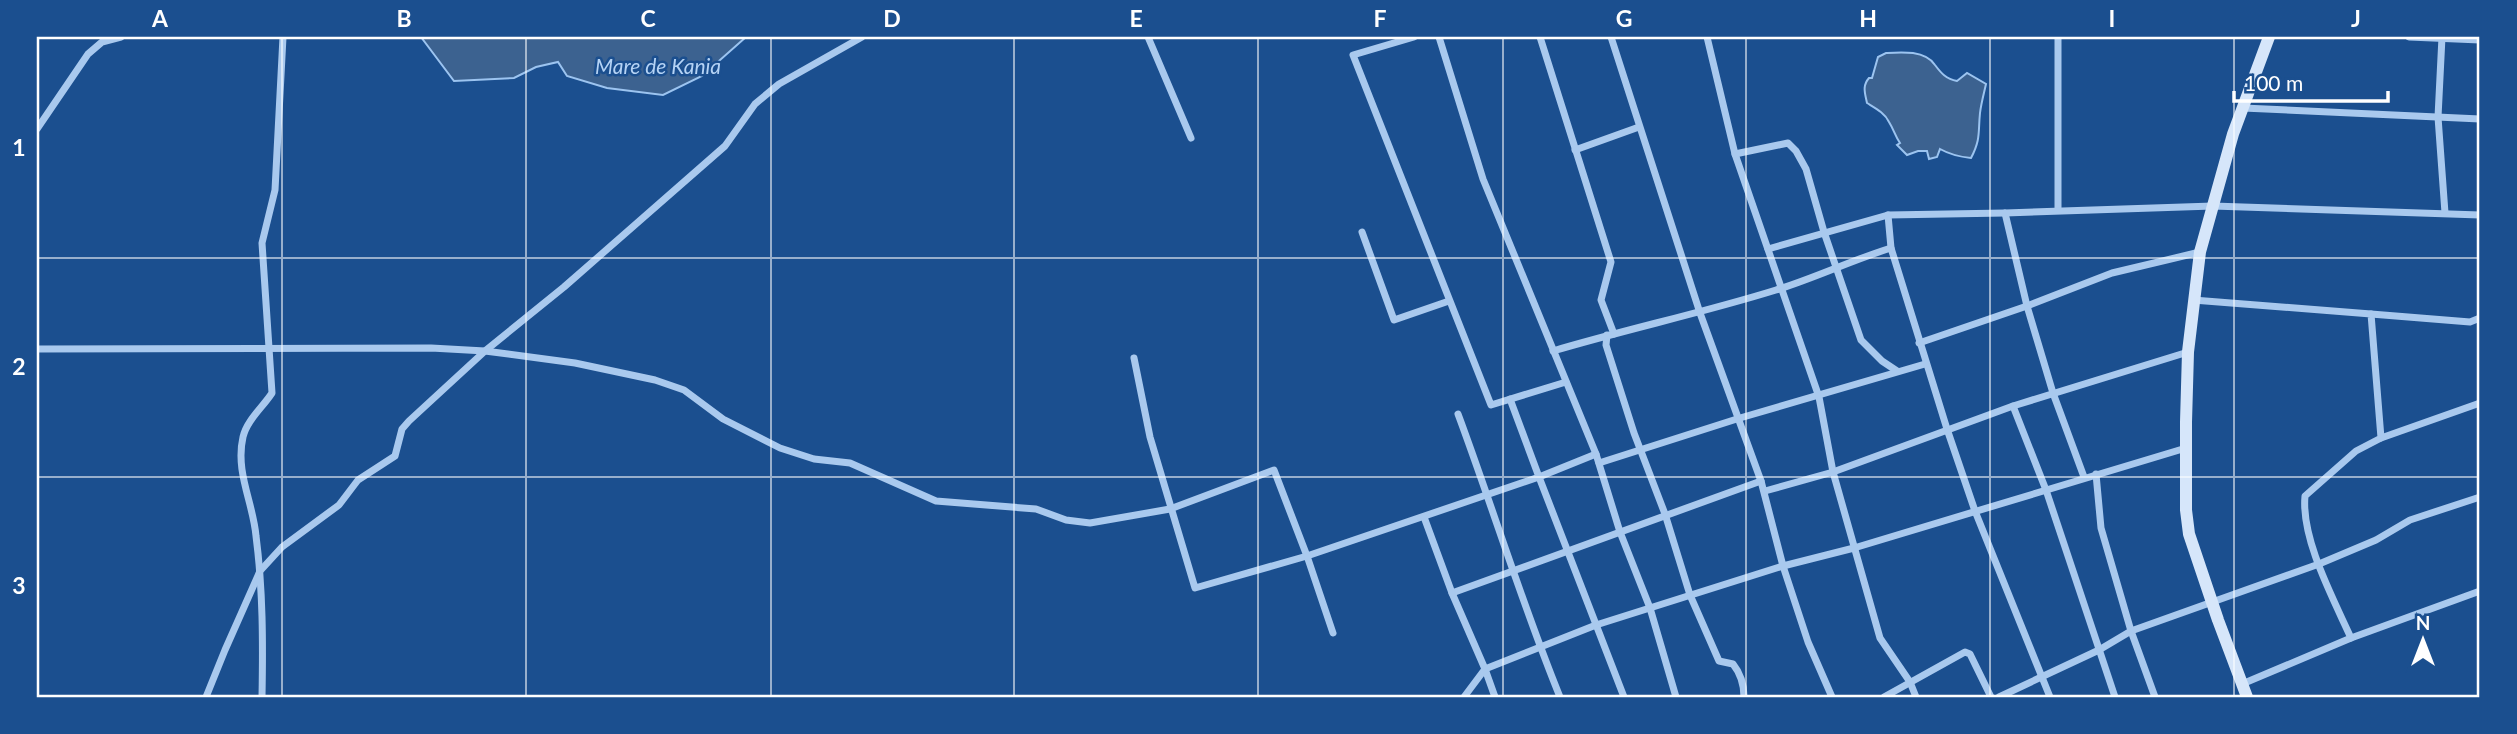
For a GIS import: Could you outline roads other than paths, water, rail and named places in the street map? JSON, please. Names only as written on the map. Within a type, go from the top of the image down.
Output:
[{"type":"street","points":[[37,129],[88,54],[102,42],[121,37]]},
{"type":"street","points":[[262,697],[263,622],[260,571],[255,525],[240,460],[247,424],[272,393],[262,243],[275,190],[283,37]]},
{"type":"street","points":[[206,697],[260,571],[282,547],[339,505],[358,481],[395,456],[402,429],[409,421],[485,351],[725,146],[755,104],[779,84],[862,37]]},
{"type":"street","points":[[1148,37],[1191,138]]},
{"type":"street","points":[[1414,37],[1353,55],[1491,405],[1566,382]]},
{"type":"street","points":[[1439,37],[1483,179],[1596,454],[1620,532],[1650,608],[1676,697]]},
{"type":"street","points":[[1540,37],[1611,262],[1601,300],[1610,334],[1606,345],[1665,514],[1690,595],[1719,661],[1733,664],[1740,674],[1744,697]]},
{"type":"street","points":[[1611,37],[1700,313],[1762,481],[1783,566],[1808,642],[1832,697]]},
{"type":"street","points":[[1707,37],[1735,153],[1819,397],[1833,472],[1880,638],[1910,682],[1916,697]]},
{"type":"street","points":[[2057,37],[2058,210]]},
{"type":"street","points":[[2247,697],[2189,534],[2186,510],[2188,352],[2200,252],[2243,108],[2269,37]]},
{"type":"street","points":[[2409,37],[2480,40]]},
{"type":"street","points":[[2442,37],[2438,117],[2445,213]]},
{"type":"street","points":[[2243,108],[2480,119]]},
{"type":"street","points":[[1575,150],[1639,127]]},
{"type":"street","points":[[1735,153],[1788,144],[1796,151],[1807,169],[1824,232],[1861,340],[1882,361],[1897,371]]},
{"type":"street","points":[[1768,249],[1888,215],[2213,206],[2480,215]]},
{"type":"street","points":[[2005,213],[2027,306],[2053,393],[2084,477]]},
{"type":"street","points":[[1888,215],[1891,248],[1925,364],[1975,511],[2050,697]]},
{"type":"street","points":[[1362,232],[1394,320],[1449,301]]},
{"type":"street","points":[[1553,351],[1780,289],[1891,248]]},
{"type":"street","points":[[1919,343],[2112,273],[2200,252]]},
{"type":"street","points":[[2193,300],[2470,322],[2480,318]]},
{"type":"street","points":[[2371,314],[2381,438]]},
{"type":"street","points":[[37,349],[431,348],[485,351],[575,363],[655,380],[684,390],[723,419],[780,448],[814,459],[850,463],[936,501],[1036,509],[1066,520],[1090,523],[1170,509],[1274,470],[1333,633]]},
{"type":"street","points":[[1765,491],[1833,472],[2013,406],[2188,352]]},
{"type":"street","points":[[1134,358],[1150,437],[1195,588],[1307,556],[1424,517],[1596,454]]},
{"type":"street","points":[[1599,463],[1925,364]]},
{"type":"street","points":[[1510,399],[1624,697]]},
{"type":"street","points":[[2351,638],[2319,564],[2304,510],[2305,496],[2356,452],[2381,438],[2480,403]]},
{"type":"street","points":[[2013,406],[2046,490],[2115,697]]},
{"type":"street","points":[[1458,414],[1512,571],[1560,697]]},
{"type":"street","points":[[1464,697],[1485,669],[1596,625],[1783,566],[1854,548],[2186,448]]},
{"type":"street","points":[[2096,474],[2101,528],[2131,631],[2155,697]]},
{"type":"street","points":[[1452,593],[1762,481]]},
{"type":"street","points":[[1999,697],[2099,650],[2131,631],[2319,564],[2376,540],[2410,520],[2480,498]]},
{"type":"street","points":[[1424,517],[1495,697]]},
{"type":"street","points":[[2242,684],[2351,638],[2480,591]]},
{"type":"street","points":[[1884,697],[1961,652],[1970,654],[1991,697]]},
{"type":"water","name":"Mare de Kania","points":[[421,37],[746,37],[702,76],[663,95],[607,88],[567,76],[558,62],[536,67],[514,78],[454,81]]},
{"type":"water","points":[[1886,53],[1919,54],[1931,60],[1950,79],[1957,81],[1967,73],[1986,84],[1980,110],[1978,140],[1971,158],[1940,149],[1937,157],[1929,159],[1927,151],[1907,155],[1897,145],[1900,143],[1887,119],[1867,103],[1865,93],[1865,84],[1872,78],[1878,57]]}]
